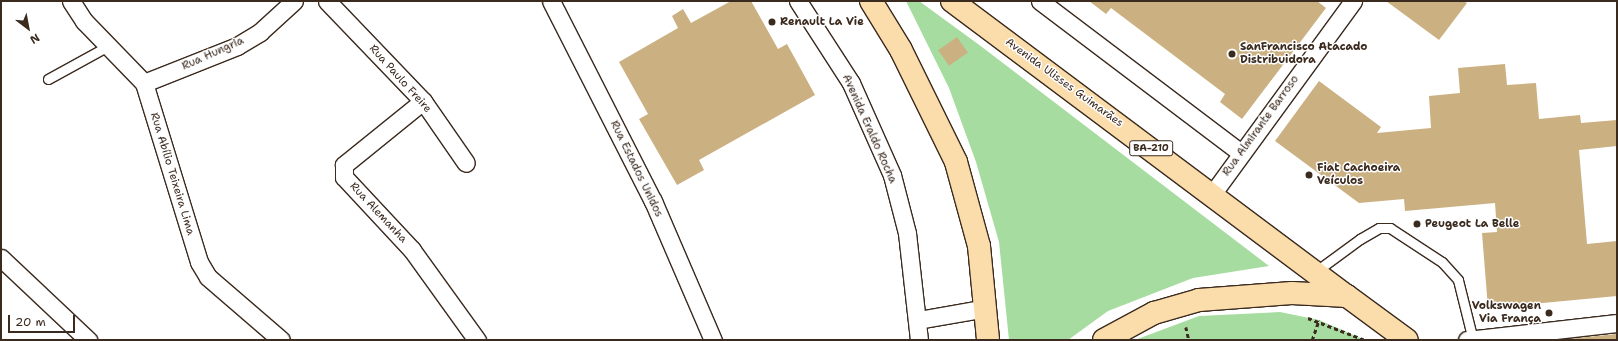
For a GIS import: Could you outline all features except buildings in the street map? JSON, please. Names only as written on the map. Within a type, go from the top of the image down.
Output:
[{"type":"main road","points":[[871,1],[901,50],[956,162],[979,246],[988,340]]},
{"type":"main road","name":"Avenida Ulisses Guimarães","points":[[952,1],[1212,193],[1314,273],[1347,296]]},
{"type":"main road","points":[[1104,340],[1154,313],[1199,300],[1246,294],[1347,296]]},
{"type":"main road","name":"BA-210","points":[[1347,296],[1408,340]]},
{"type":"street","name":"Rua Abílio Teixeira Lima","points":[[71,1],[108,46],[144,83],[199,262],[208,277],[281,340]]},
{"type":"street","name":"Rua Hungria","points":[[144,83],[237,46],[260,32],[294,1]]},
{"type":"street","name":"Rua Paulo Freire","points":[[327,1],[423,101],[466,163]]},
{"type":"street","name":"Rua Estados Unidos","points":[[551,1],[653,201],[713,340]]},
{"type":"street","name":"Avenida Eraldo Rocha","points":[[798,1],[851,83],[892,175],[907,233],[918,320],[919,340]]},
{"type":"street","points":[[1040,1],[1242,153]]},
{"type":"street","name":"Rua Almirante Barroso","points":[[1212,193],[1350,2]]},
{"type":"street","name":"Rua Alemanha","points":[[423,101],[344,165],[344,177],[412,250],[477,340]]},
{"type":"street","points":[[1,258],[88,340]]},
{"type":"street","points":[[918,320],[986,308]]},
{"type":"street","points":[[1467,340],[1617,322]]},
{"type":"lane","points":[[48,79],[108,46]]},
{"type":"lane","points":[[1314,273],[1360,239],[1379,228],[1390,228],[1442,262],[1458,280],[1473,340]]},
{"type":"path","points":[[1299,316],[1319,320],[1365,340]]},
{"type":"path","points":[[1312,340],[1319,320]]},
{"type":"green space","points":[[906,1],[919,1],[978,44],[1269,266],[1193,278],[1108,311],[1068,340],[1009,340],[999,242],[976,162],[949,88]]},
{"type":"green space","points":[[1280,312],[1319,320],[1365,340],[1135,340],[1199,316]]},
{"type":"place","name":"Renault La Vie","points":[[772,22]]},
{"type":"place","name":"SanFrancisco Atacado Distribuidora","points":[[1232,54]]},
{"type":"place","name":"Fiat Cachoeira Veículos","points":[[1309,175]]},
{"type":"place","name":"Peugeot La Belle","points":[[1417,224]]},
{"type":"place","name":"Volkswagen Via França","points":[[1549,313]]}]
